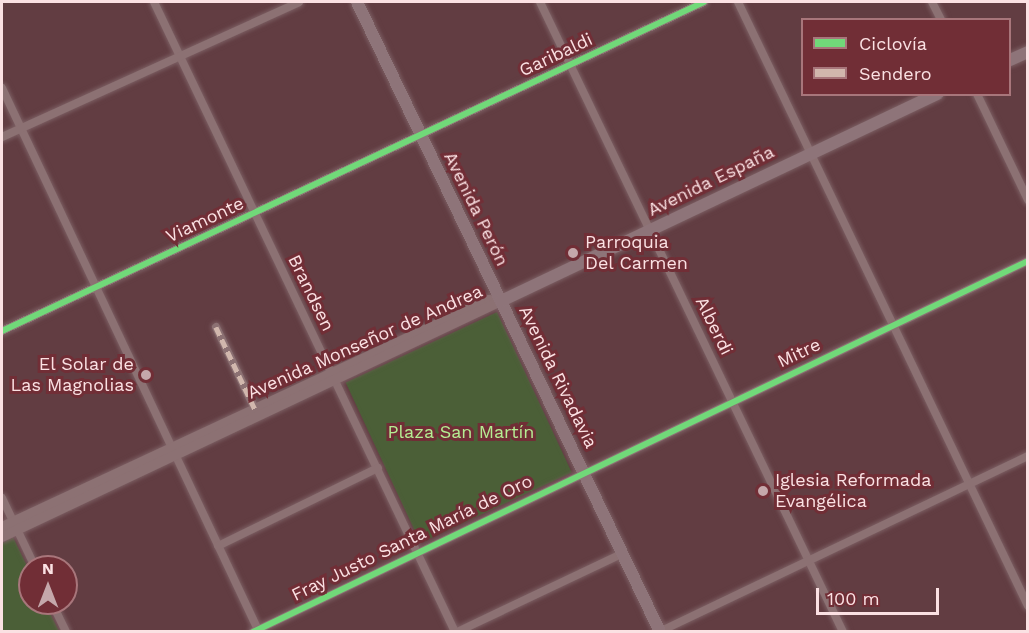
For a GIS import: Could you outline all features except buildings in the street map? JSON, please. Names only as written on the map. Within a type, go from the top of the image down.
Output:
[{"type":"main road","name":"Avenida Perón","points":[[357,2],[501,301]]},
{"type":"main road","points":[[1011,60],[1028,52]]},
{"type":"main road","name":"Avenida España","points":[[501,301],[933,96]]},
{"type":"main road","name":"Avenida Rivadavia","points":[[501,301],[660,631]]},
{"type":"street","name":"Brandsen","points":[[154,2],[456,632]]},
{"type":"street","points":[[2,137],[299,2]]},
{"type":"street","name":"Alberdi","points":[[540,2],[843,632]]},
{"type":"street","name":"Garibaldi","points":[[421,136],[704,2]]},
{"type":"street","points":[[738,2],[1028,606]]},
{"type":"street","points":[[932,2],[940,18]]},
{"type":"street","points":[[2,88],[257,631]]},
{"type":"street","points":[[978,96],[1028,200]]},
{"type":"street","name":"Viamonte","points":[[2,331],[421,136]]},
{"type":"street","name":"Mitre","points":[[584,472],[1028,261]]},
{"type":"street","name":"Avenida Monseñor de Andrea","points":[[2,537],[15,526],[334,378],[489,300],[501,301]]},
{"type":"street","points":[[216,327],[255,409]]},
{"type":"street","name":"Avenida Monseñor de Andrea","points":[[173,452],[255,409],[334,378]]},
{"type":"street","points":[[660,631],[1028,456]]},
{"type":"street","points":[[218,546],[378,468]]},
{"type":"street","name":"Fray Justo Santa María de Oro","points":[[257,631],[584,472]]},
{"type":"street","points":[[2,498],[29,555]]},
{"type":"street","name":"Avenida Monseñor de Andrea","points":[[2,527],[15,526]]},
{"type":"street","points":[[456,632],[623,553]]},
{"type":"street","points":[[58,615],[66,632]]},
{"type":"green space","name":"Plaza San Martín","points":[[497,312],[572,472],[420,543],[346,383]]},
{"type":"green space","points":[[13,537],[22,555],[18,555],[18,615],[51,615],[59,631],[2,632],[2,543]]},
{"type":"marked path","points":[[216,327],[255,409]]},
{"type":"cycle path","points":[[2,331],[704,2]]},
{"type":"cycle path","points":[[253,632],[1028,261]]},
{"type":"place","name":"Parroquia Del Carmen","points":[[573,253]]},
{"type":"place","name":"El Solar de Las Magnolias","points":[[146,375]]},
{"type":"place","name":"Iglesia Reformada Evangélica","points":[[763,491]]}]
